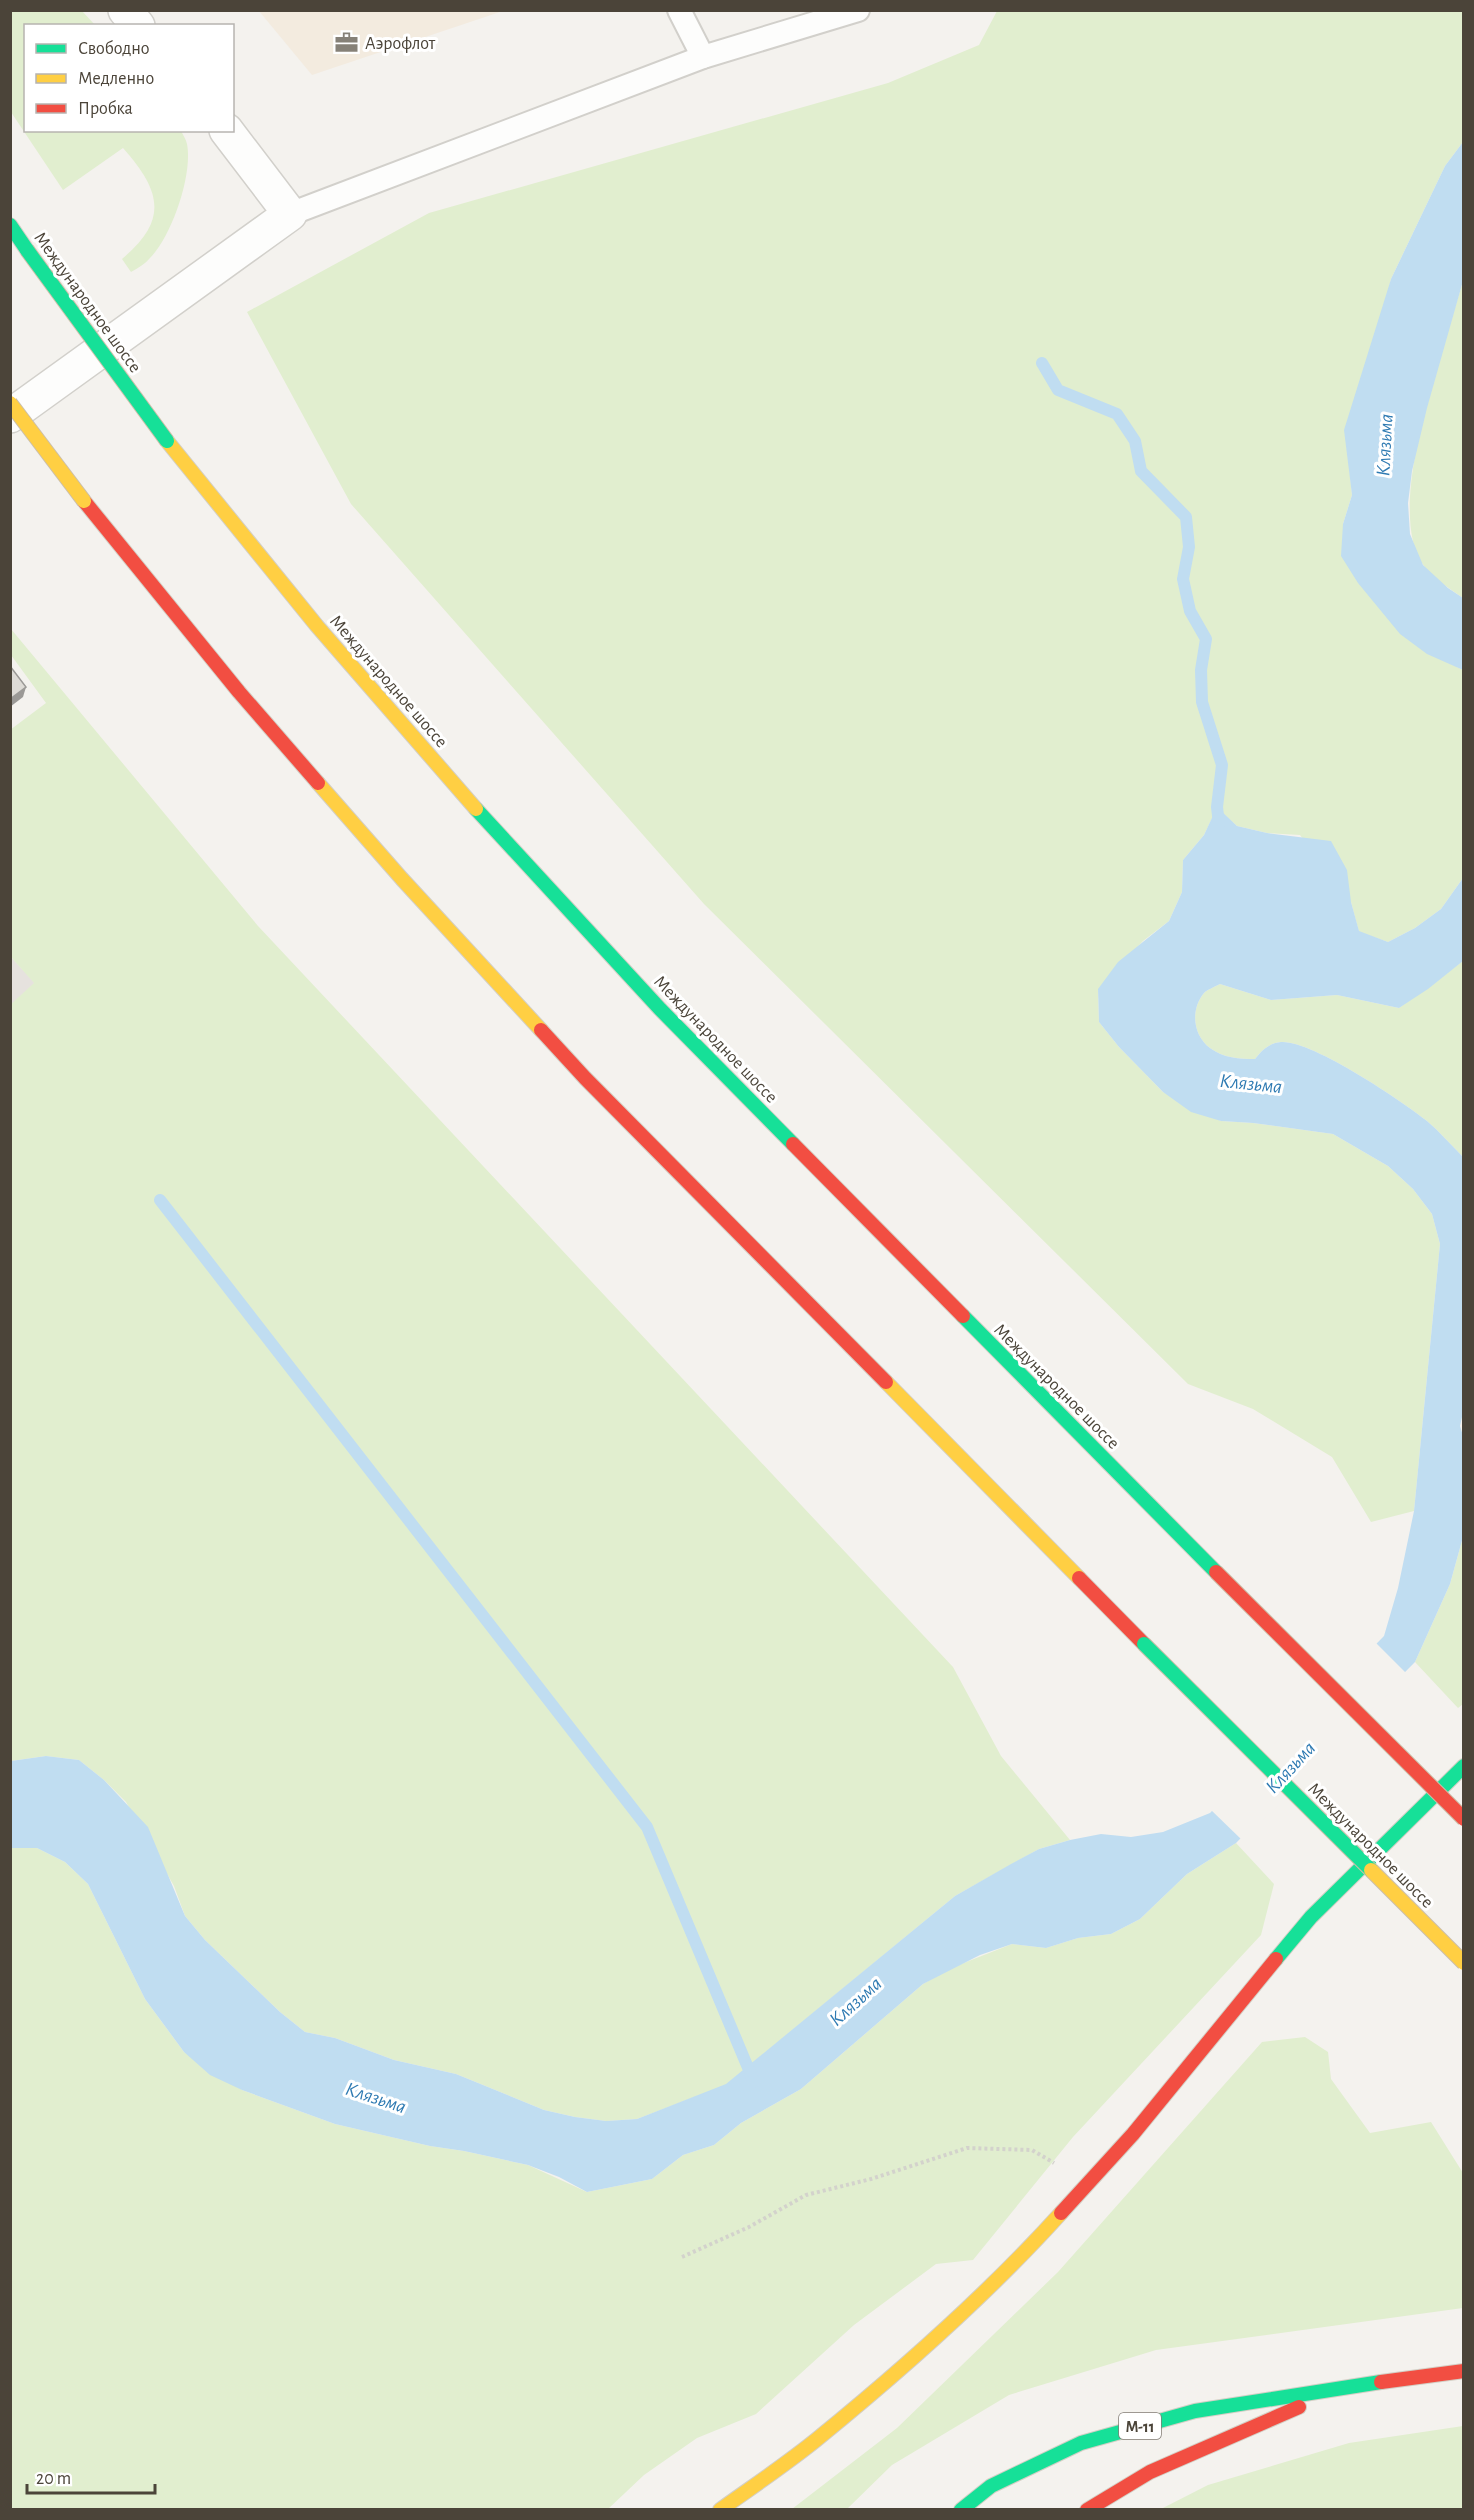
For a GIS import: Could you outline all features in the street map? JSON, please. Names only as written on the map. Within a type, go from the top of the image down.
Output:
[{"type":"main road","name":"Международное шоссе","points":[[10,225],[167,441],[340,652],[478,811],[660,1009],[1216,1572],[1464,1819]]},
{"type":"main road","name":"Международное шоссе","points":[[10,403],[84,501],[239,692],[402,879],[577,1070],[1144,1644],[1464,1963]]},
{"type":"main road","points":[[720,2510],[815,2440],[919,2353],[1031,2247],[1133,2134],[1311,1917],[1464,1766]]},
{"type":"main road","name":"М-11","points":[[961,2510],[991,2486],[1081,2443],[1195,2411],[1422,2376],[1464,2372]]},
{"type":"main road","name":"М-11","points":[[1087,2510],[1150,2472],[1336,2391]]},
{"type":"street","points":[[125,10],[136,24]]},
{"type":"street","points":[[10,416],[290,214],[228,132]]},
{"type":"lane","points":[[679,10],[703,57]]},
{"type":"lane","points":[[290,214],[703,57],[858,10]]},
{"type":"path","points":[[682,2257],[749,2227],[806,2195],[871,2179],[967,2148],[1032,2150],[1089,2182]]},
{"type":"shaded area","name":"Аэрофлот","points":[[259,11],[503,11],[312,75]]},
{"type":"shaded area","points":[[11,957],[35,983],[11,1005]]},
{"type":"green space","points":[[10,11],[82,11],[94,24],[24,24],[24,132],[11,112]]},
{"type":"green space","points":[[997,11],[1463,11],[1463,142],[1445,166],[1391,279],[1349,464],[1352,495],[1343,524],[1457,667],[1463,670],[1463,878],[1441,909],[1415,928],[1388,942],[1359,932],[1351,902],[1300,835],[1267,833],[1237,826],[1217,808],[1204,835],[1183,860],[1182,892],[1169,921],[1143,941],[1098,990],[1099,1022],[1119,1047],[1163,1092],[1221,1121],[1333,1134],[1388,1166],[1413,1189],[1432,1214],[1440,1244],[1414,1511],[1371,1522],[1332,1457],[1253,1409],[1188,1384],[704,904],[351,504],[247,312],[429,213],[888,83],[979,45]]},
{"type":"green space","points":[[24,132],[182,132],[187,144],[187,171],[173,220],[158,248],[146,262],[131,272],[122,259],[137,245],[147,231],[153,218],[154,205],[146,178],[123,148],[63,190]]},
{"type":"green space","points":[[1463,281],[1463,598],[1437,579],[1424,566],[1413,541],[1410,508],[1413,469],[1421,427]]},
{"type":"green space","points":[[11,629],[258,926],[953,1667],[1001,1756],[1070,1840],[1039,1849],[955,1896],[726,2085],[637,2119],[606,2121],[544,2110],[456,2074],[394,2060],[335,2038],[305,2032],[280,2012],[205,1940],[185,1916],[174,1886],[126,1802],[104,1780],[79,1760],[46,1756],[11,1761],[10,1005],[34,983],[11,957],[10,730],[46,703],[11,655]]},
{"type":"green space","points":[[1463,961],[1463,1157],[1432,1125],[1415,1112],[1334,1061],[1295,1044],[1281,1042],[1266,1048],[1255,1059],[1220,1054],[1204,1043],[1195,1022],[1197,1007],[1204,993],[1220,984],[1271,1000],[1337,995],[1399,1008]]},
{"type":"green space","points":[[1463,1537],[1463,1704],[1458,1708],[1415,1662],[1450,1584]]},
{"type":"green space","points":[[1236,1843],[1274,1884],[1261,1935],[1073,2137],[973,2260],[936,2264],[854,2325],[756,2414],[697,2438],[644,2475],[608,2509],[11,2510],[10,1848],[37,1848],[65,1862],[88,1884],[145,1999],[184,2052],[242,2090],[335,2124],[528,2165],[587,2192],[652,2179],[683,2155],[714,2145],[741,2123],[801,2089],[923,1984],[951,1968],[1012,1944],[1046,1948],[1078,1938],[1111,1934],[1140,1919],[1187,1874]]},
{"type":"green space","points":[[1305,2037],[1328,2052],[1331,2079],[1370,2133],[1431,2122],[1463,2173],[1463,2308],[1156,2350],[1009,2395],[892,2465],[847,2509],[792,2509],[897,2428],[1058,2272],[1262,2042]]},
{"type":"green space","points":[[1463,2426],[1463,2509],[1161,2509],[1208,2485],[1349,2443]]},
{"type":"water","name":"Клязьма","points":[[1463,142],[1463,281],[1427,408],[1412,471],[1408,503],[1410,534],[1423,565],[1448,588],[1463,598],[1463,670],[1427,654],[1400,634],[1358,583],[1341,556],[1343,524],[1352,495],[1344,430],[1391,279],[1445,166]]},
{"type":"water","name":"Клязьма","points":[[1217,807],[1237,826],[1267,833],[1331,841],[1347,870],[1351,902],[1359,931],[1388,942],[1415,928],[1441,909],[1463,878],[1463,961],[1428,989],[1399,1008],[1337,995],[1271,1000],[1220,984],[1204,993],[1195,1014],[1197,1029],[1204,1043],[1226,1056],[1255,1059],[1266,1048],[1281,1042],[1295,1044],[1334,1061],[1415,1112],[1432,1125],[1463,1157],[1464,1408],[1460,1426],[1464,1439],[1463,1537],[1450,1584],[1415,1662],[1236,1843],[1187,1874],[1140,1919],[1111,1934],[1078,1938],[1046,1948],[1012,1944],[980,1955],[923,1984],[801,2089],[741,2123],[714,2145],[683,2155],[652,2179],[587,2192],[559,2177],[528,2165],[335,2124],[242,2090],[210,2075],[184,2052],[145,1999],[88,1884],[65,1862],[37,1848],[11,1848],[11,1761],[46,1756],[79,1760],[104,1780],[148,1827],[185,1916],[205,1940],[280,2012],[305,2032],[335,2038],[394,2060],[456,2074],[544,2110],[606,2121],[637,2119],[726,2084],[955,1896],[1039,1849],[1101,1834],[1131,1837],[1163,1832],[1210,1813],[1384,1636],[1398,1588],[1414,1511],[1440,1244],[1432,1214],[1413,1189],[1388,1166],[1333,1134],[1221,1121],[1191,1112],[1163,1092],[1119,1047],[1099,1022],[1098,989],[1118,962],[1169,921],[1182,892],[1183,860],[1204,835]]},
{"type":"pier","points":[[1374,1641],[1407,1674],[1243,1841],[1210,1809]]},
{"type":"building","points":[[10,666],[26,687],[10,699]]},
{"type":"waterway","points":[[1042,363],[1058,390],[1117,414],[1135,441],[1141,471],[1186,517],[1189,547],[1183,579],[1190,611],[1206,639],[1201,670],[1202,702],[1222,765],[1217,807],[1219,824]]},
{"type":"waterway","points":[[160,1200],[647,1827],[754,2082]]},
{"type":"traffic: fast","points":[[10,225],[27,250]]},
{"type":"traffic: fast","points":[[27,250],[167,441]]},
{"type":"traffic: fast","points":[[476,809],[660,1009],[793,1144]]},
{"type":"traffic: fast","points":[[963,1316],[1216,1572]]},
{"type":"traffic: fast","points":[[1144,1644],[1371,1870]]},
{"type":"traffic: fast","points":[[1276,1959],[1311,1917],[1464,1766]]},
{"type":"traffic: fast","points":[[961,2510],[991,2486],[1081,2443],[1195,2411],[1381,2382]]},
{"type":"traffic: slow","points":[[10,403],[84,501]]},
{"type":"traffic: slow","points":[[167,441],[317,626],[476,809]]},
{"type":"traffic: slow","points":[[318,783],[402,879],[541,1030]]},
{"type":"traffic: slow","points":[[886,1382],[1079,1578]]},
{"type":"traffic: slow","points":[[1371,1870],[1464,1963]]},
{"type":"traffic: slow","points":[[720,2510],[804,2449],[912,2359],[1004,2273],[1061,2213]]},
{"type":"traffic: jam","points":[[84,501],[239,692],[318,783]]},
{"type":"traffic: jam","points":[[541,1030],[585,1078],[886,1382]]},
{"type":"traffic: jam","points":[[793,1144],[963,1316]]},
{"type":"traffic: jam","points":[[1216,1572],[1464,1819]]},
{"type":"traffic: jam","points":[[1079,1578],[1144,1644]]},
{"type":"traffic: jam","points":[[1061,2213],[1133,2134],[1276,1959]]},
{"type":"traffic: jam","points":[[1381,2382],[1464,2371]]},
{"type":"traffic: jam","points":[[1087,2510],[1150,2472],[1299,2407]]},
{"type":"place","name":"Аэрофлот","points":[[347,43]]}]
